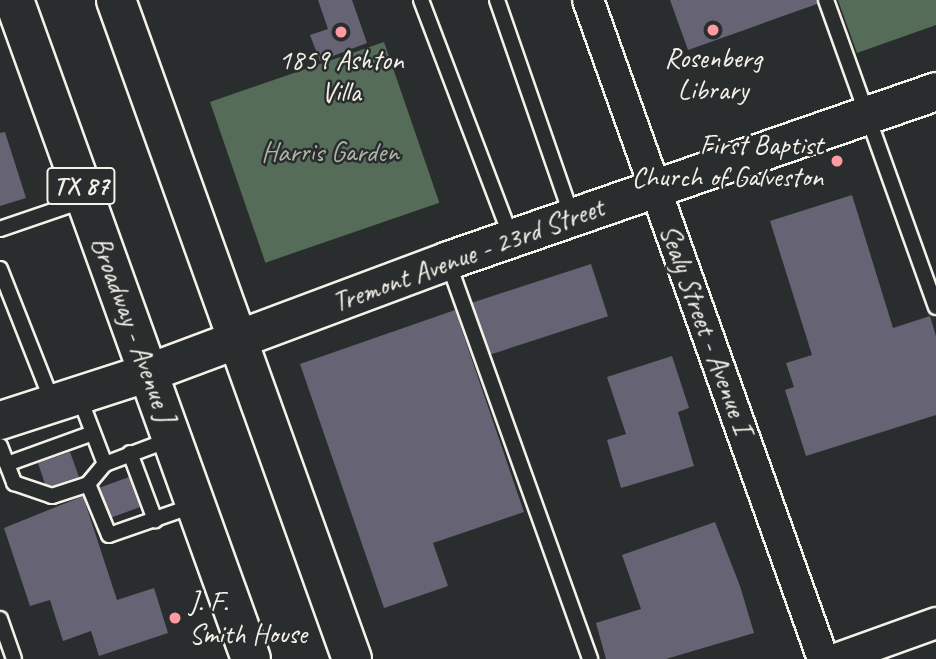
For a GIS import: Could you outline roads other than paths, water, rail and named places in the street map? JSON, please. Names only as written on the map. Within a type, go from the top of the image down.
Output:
[{"type":"main road","name":"Broadway - Avenue J","points":[[14,0],[251,659]]},
{"type":"main road","points":[[116,0],[352,659]]},
{"type":"street","name":"Sealy Street - Avenue I","points":[[588,0],[823,659]]},
{"type":"street","name":"Tremont Avenue - 23rd Street","points":[[0,420],[149,372],[448,260],[936,91]]},
{"type":"street","points":[[836,659],[936,623]]},
{"type":"lane","points":[[421,0],[511,239]]},
{"type":"lane","points":[[497,0],[572,217]]},
{"type":"lane","points":[[826,0],[936,307]]},
{"type":"lane","points":[[0,229],[86,199]]},
{"type":"lane","points":[[448,260],[590,659]]},
{"type":"lane","points":[[0,269],[66,399],[93,433],[105,464]]},
{"type":"lane","points":[[7,464],[93,433]]},
{"type":"lane","points":[[0,446],[14,483],[41,495],[52,496],[88,484],[105,464],[173,439]]},
{"type":"lane","points":[[130,453],[155,520]]},
{"type":"lane","points":[[88,484],[109,535],[195,504]]},
{"type":"lane","points":[[0,619],[14,659]]},
{"type":"place","name":"Rosenberg Library","points":[[713,30]]},
{"type":"place","name":"1859 Ashton Villa","points":[[341,32]]},
{"type":"place","name":"First Baptist Church of Galveston","points":[[837,161]]},
{"type":"place","name":"J. F. Smith House","points":[[175,618]]},
{"type":"park label","name":"Harris Garden","points":[[330,152]]}]
